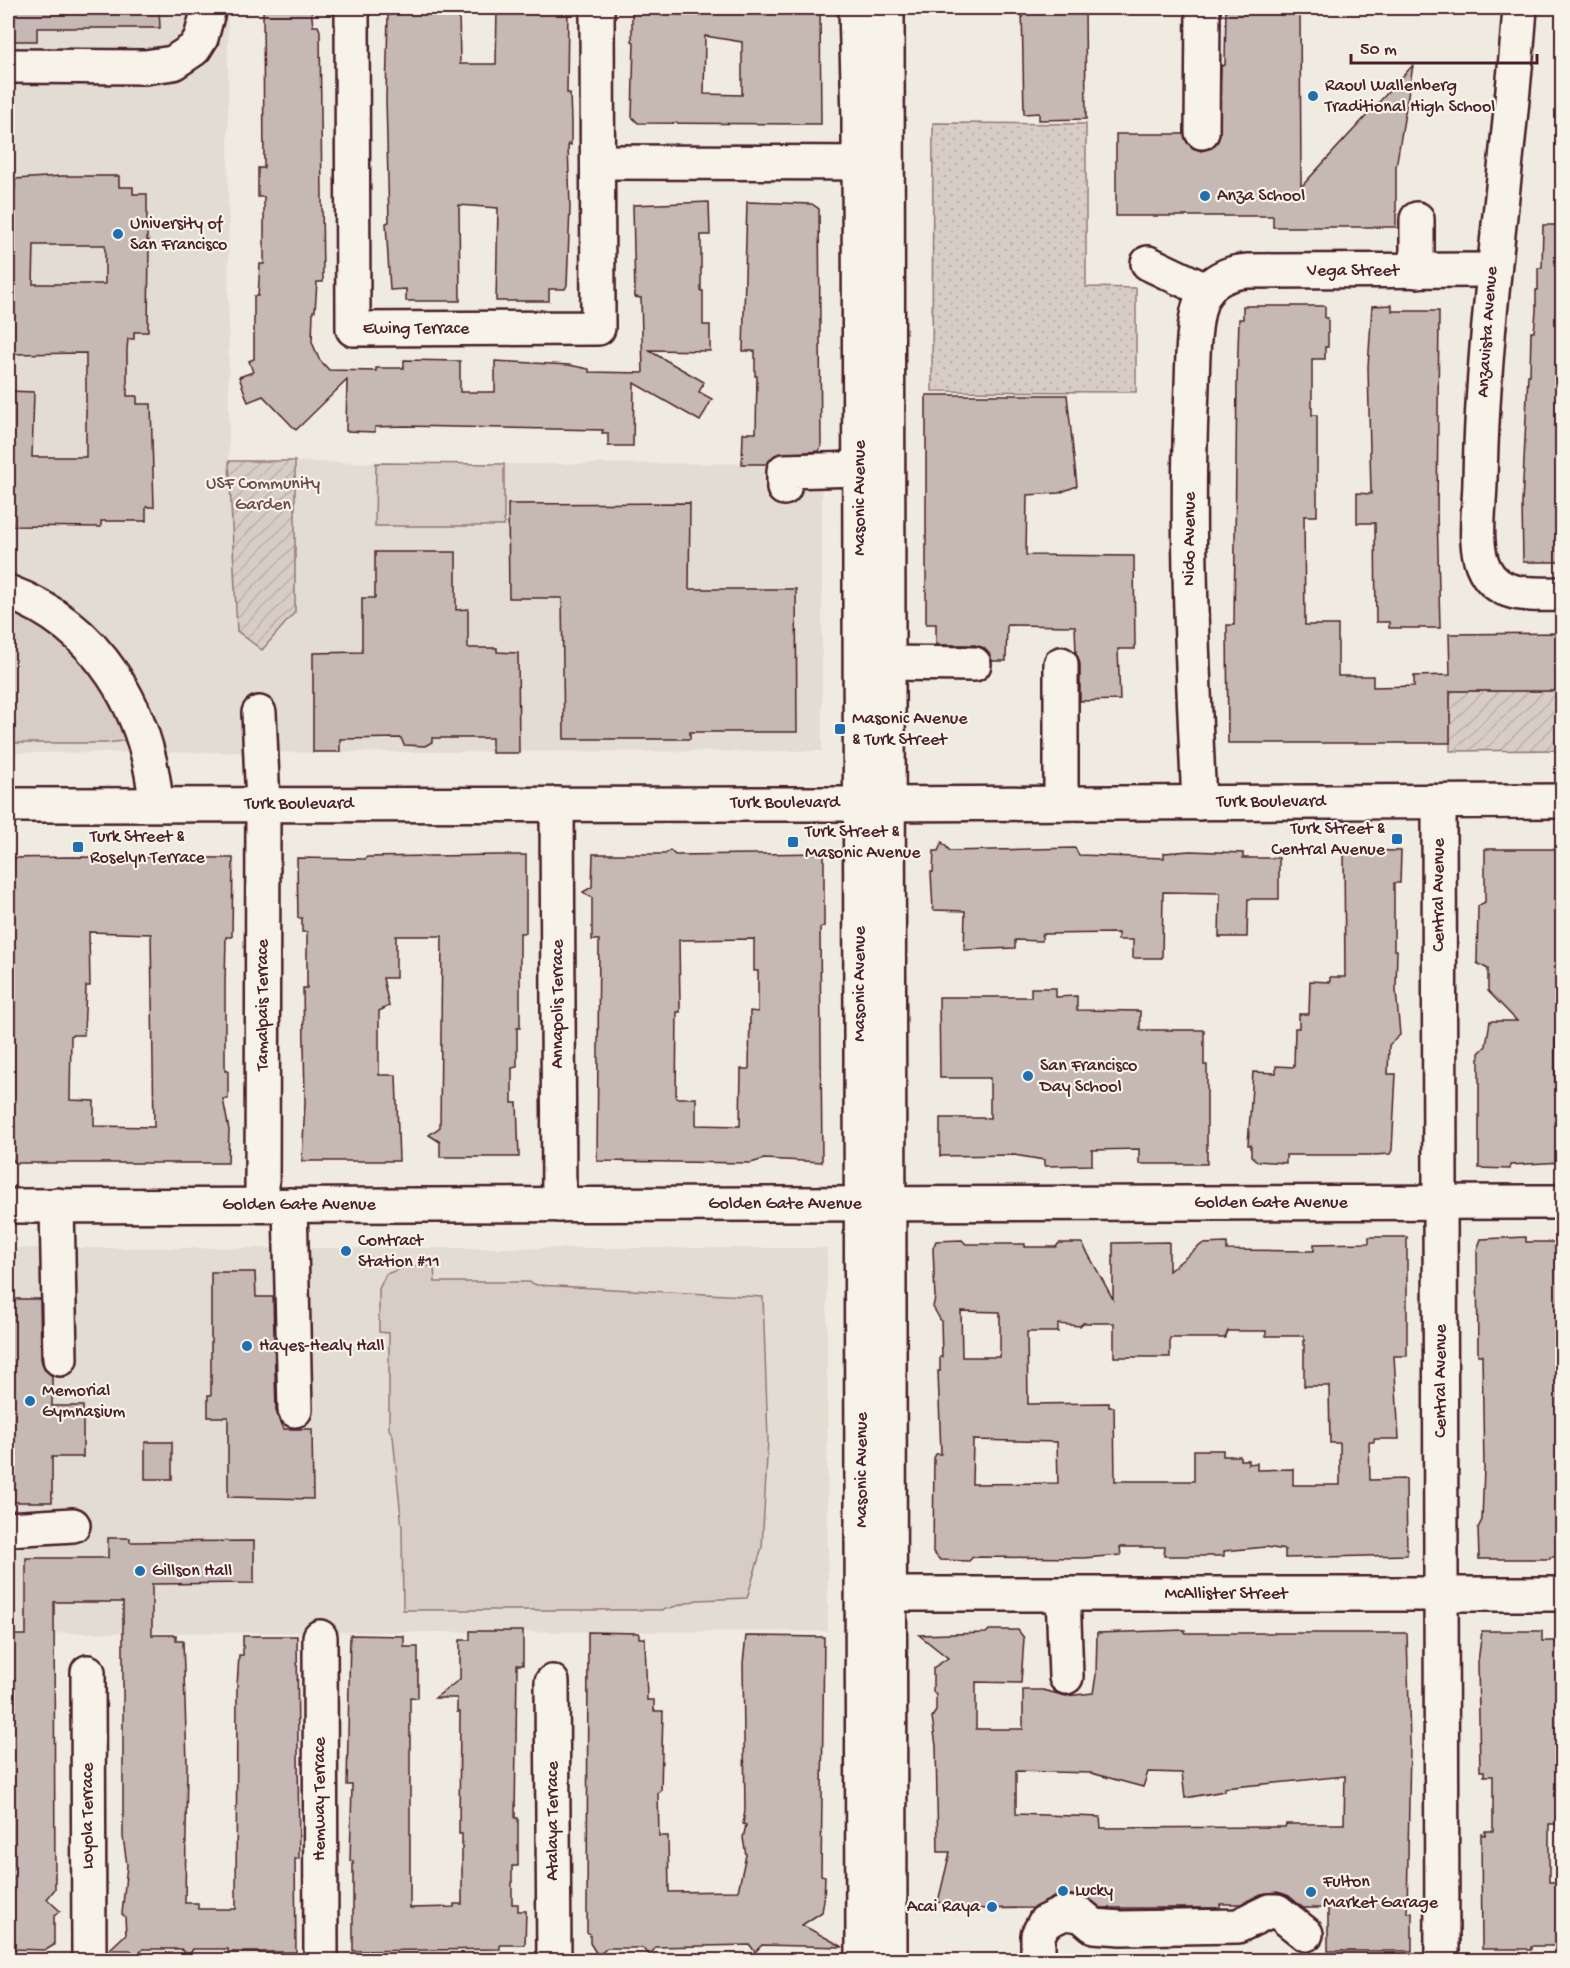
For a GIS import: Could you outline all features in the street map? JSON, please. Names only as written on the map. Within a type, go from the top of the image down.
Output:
[{"type":"street","points":[[8,66],[145,68],[173,63],[194,49],[201,38],[209,8]]},
{"type":"street","name":"Ewing Terrace","points":[[352,8],[353,329],[598,328],[597,8]]},
{"type":"street","name":"Masonic Avenue","points":[[856,8],[873,163],[886,663],[874,803]]},
{"type":"street","name":"Masonic Avenue","points":[[863,1960],[874,1204],[874,803],[860,469],[873,163],[887,8]]},
{"type":"street","points":[[1202,132],[1203,8]]},
{"type":"street","name":"Anzavista Avenue","points":[[1520,8],[1492,270],[1482,413],[1481,560],[1492,580],[1503,589],[1516,593],[1563,594]]},
{"type":"street","points":[[598,162],[873,163]]},
{"type":"street","points":[[1417,219],[1417,271]]},
{"type":"street","points":[[1148,263],[1211,286]]},
{"type":"street","name":"Vega Street","points":[[1211,286],[1235,272],[1248,271],[1492,270]]},
{"type":"street","name":"Nido Avenue","points":[[1199,803],[1190,580],[1189,488],[1198,314],[1200,302],[1211,286]]},
{"type":"street","points":[[784,488],[784,471],[860,469]]},
{"type":"street","points":[[8,592],[38,605],[67,625],[92,646],[113,673],[129,700],[146,745],[156,804]]},
{"type":"street","points":[[886,663],[974,664]]},
{"type":"street","points":[[1061,664],[1061,803]]},
{"type":"street","name":"Tamalpais Terrace","points":[[259,713],[276,1205],[296,1410]]},
{"type":"street","name":"Turk Boulevard","points":[[8,805],[1563,801]]},
{"type":"street","name":"Central Avenue","points":[[1439,802],[1442,1960]]},
{"type":"street","name":"Annapolis Terrace","points":[[557,804],[559,1204]]},
{"type":"street","name":"Golden Gate Avenue","points":[[8,1206],[1563,1202]]},
{"type":"street","name":"Masonic Avenue","points":[[874,1204],[890,1594],[890,1960]]},
{"type":"street","points":[[57,1206],[60,1359]]},
{"type":"street","points":[[8,1529],[73,1525]]},
{"type":"street","name":"McAllister Street","points":[[890,1594],[1563,1594]]},
{"type":"street","points":[[1063,1594],[1066,1677]]},
{"type":"street","name":"Hemway Terrace","points":[[320,1637],[321,1960]]},
{"type":"street","name":"Loyola Terrace","points":[[88,1672],[89,1960]]},
{"type":"street","name":"Atalaya Terrace","points":[[552,1682],[554,1960]]},
{"type":"street","points":[[1038,1960],[1038,1935],[1045,1922],[1064,1913],[1081,1915],[1094,1926],[1121,1928],[1238,1926],[1269,1911],[1277,1911],[1307,1934]]},
{"type":"shaded area","name":"University of San Francisco","points":[[8,8],[228,8],[229,461],[504,464],[822,463],[822,751],[8,753]]},
{"type":"shaded area","points":[[8,1248],[827,1248],[828,1631],[8,1633]]},
{"type":"green space","points":[[933,123],[1086,124],[1086,287],[1136,288],[1136,392],[932,391]]},
{"type":"green space","name":"USF Community Garden","points":[[229,461],[295,461],[295,612],[262,650],[237,631]]},
{"type":"green space","points":[[376,463],[504,464],[504,526],[375,526]]},
{"type":"green space","points":[[8,605],[34,617],[97,671],[130,740],[107,743],[8,743]]},
{"type":"green space","points":[[1450,691],[1562,691],[1562,750],[1450,751]]},
{"type":"green space","points":[[408,1266],[434,1266],[435,1282],[529,1282],[537,1285],[763,1297],[768,1439],[762,1547],[747,1598],[697,1600],[663,1610],[403,1610],[402,1528],[393,1436],[389,1429],[389,1333],[379,1332],[379,1289],[386,1274]]},
{"type":"building","points":[[8,8],[159,8],[160,28],[37,28],[37,41],[8,41]]},
{"type":"building","points":[[263,8],[311,8],[313,26],[318,26],[320,31],[323,282],[317,282],[312,342],[319,359],[329,370],[376,371],[376,368],[404,368],[404,360],[460,361],[460,392],[495,392],[495,361],[569,365],[589,369],[589,372],[643,373],[641,298],[635,297],[633,205],[709,202],[710,235],[701,235],[701,291],[703,291],[703,325],[710,325],[710,351],[648,350],[704,382],[699,392],[712,399],[700,421],[634,383],[633,446],[608,446],[608,433],[602,433],[603,430],[404,426],[375,427],[375,432],[346,431],[347,380],[296,430],[263,396],[248,402],[239,377],[253,372],[249,361],[254,359],[254,296],[258,296],[260,264],[264,264],[264,197],[258,197],[258,168],[264,168]]},
{"type":"building","points":[[405,8],[459,8],[460,64],[496,64],[497,8],[568,8],[567,93],[570,93],[571,145],[568,144],[570,208],[567,285],[565,289],[549,289],[549,301],[496,301],[498,208],[459,205],[460,301],[406,301],[406,289],[390,290],[386,223],[389,222],[386,98],[388,15],[390,12]]},
{"type":"building","points":[[632,8],[820,8],[821,124],[638,123],[632,117],[634,42],[632,41]],"holes":[[[705,36],[742,42],[742,95],[704,94]]]},
{"type":"building","points":[[1022,8],[1085,8],[1086,119],[1039,120],[1039,113],[1024,114]]},
{"type":"building","points":[[1226,8],[1300,8],[1301,187],[1413,65],[1396,167],[1396,227],[1273,227],[1273,216],[1116,216],[1116,134],[1184,134],[1192,148],[1201,151],[1212,148],[1218,141],[1221,66],[1225,65]]},
{"type":"building","points":[[119,176],[119,187],[133,187],[133,194],[147,194],[148,332],[134,332],[134,339],[128,339],[127,349],[127,396],[137,396],[137,404],[151,404],[154,507],[146,507],[146,521],[101,521],[101,527],[12,526],[12,520],[8,520],[8,391],[34,392],[32,457],[86,457],[86,353],[8,354],[8,190],[15,189],[15,179]],"holes":[[[34,245],[105,245],[105,284],[33,284]]]},
{"type":"building","points":[[747,202],[812,204],[819,209],[821,447],[819,451],[775,455],[767,464],[742,464],[743,433],[756,433],[755,351],[743,351]]},
{"type":"building","points":[[1543,225],[1563,225],[1563,562],[1523,562],[1522,503],[1528,375],[1530,375],[1531,332],[1534,332],[1536,290],[1538,290],[1538,268],[1542,268]]},
{"type":"building","points":[[1392,305],[1392,311],[1439,311],[1437,513],[1440,628],[1389,628],[1389,622],[1376,622],[1375,523],[1357,523],[1357,493],[1371,494],[1368,367],[1372,306]]},
{"type":"building","points":[[1243,306],[1325,306],[1325,318],[1328,318],[1328,347],[1325,347],[1325,359],[1312,359],[1312,415],[1317,415],[1317,516],[1304,516],[1305,625],[1338,625],[1338,676],[1373,676],[1373,687],[1414,686],[1414,676],[1450,675],[1449,634],[1563,633],[1563,691],[1450,691],[1450,743],[1228,743],[1227,625],[1234,625],[1237,380],[1239,319],[1243,319]]},
{"type":"building","points":[[926,395],[1067,395],[1077,486],[1059,493],[1027,495],[1026,555],[1134,556],[1135,649],[1118,649],[1120,700],[1080,701],[1080,664],[1076,653],[1075,626],[1007,625],[1006,661],[992,661],[984,648],[975,645],[936,645],[936,624],[926,624]]},
{"type":"building","points":[[690,503],[689,589],[796,589],[797,732],[690,732],[690,739],[564,739],[562,598],[509,598],[508,504]]},
{"type":"building","points":[[375,552],[456,552],[456,610],[468,609],[468,648],[497,648],[497,652],[518,653],[519,753],[492,753],[492,738],[432,738],[432,742],[425,746],[404,745],[401,738],[340,739],[340,752],[313,752],[313,653],[362,652],[362,598],[375,598]]},
{"type":"building","points":[[942,842],[950,851],[1075,848],[1079,855],[1164,858],[1164,853],[1190,851],[1243,853],[1243,858],[1279,858],[1279,899],[1248,899],[1247,937],[1219,937],[1220,893],[1163,892],[1162,958],[1133,958],[1133,940],[1118,940],[1118,933],[1042,934],[1042,941],[1015,940],[1015,948],[964,950],[965,911],[933,910],[931,872],[933,872],[934,851],[938,851]]},
{"type":"building","points":[[1485,849],[1563,849],[1563,1039],[1555,1039],[1555,1082],[1563,1082],[1563,1162],[1510,1165],[1510,1169],[1479,1168],[1479,1053],[1486,1046],[1490,1021],[1517,1021],[1488,991],[1488,969],[1477,963],[1478,906],[1485,902]]},
{"type":"building","points":[[670,850],[675,855],[824,853],[824,926],[820,928],[822,1162],[764,1159],[751,1163],[597,1161],[599,940],[592,940],[592,898],[583,892],[592,887],[593,854],[665,854]],"holes":[[[754,939],[754,971],[758,971],[758,1012],[750,1011],[749,1069],[741,1069],[740,1126],[696,1125],[696,1098],[676,1098],[677,1012],[680,1012],[679,940]]]},
{"type":"building","points":[[1344,850],[1401,851],[1400,883],[1394,883],[1394,950],[1397,950],[1396,990],[1400,1035],[1389,1045],[1388,1074],[1396,1074],[1392,1150],[1390,1154],[1373,1155],[1286,1155],[1286,1163],[1257,1161],[1251,1156],[1251,1145],[1248,1145],[1253,1072],[1276,1073],[1276,1066],[1294,1067],[1295,1028],[1299,1028],[1299,1014],[1309,1014],[1310,981],[1330,982],[1330,977],[1345,977]]},
{"type":"building","points":[[526,855],[526,933],[520,933],[520,1028],[517,1028],[517,1067],[512,1068],[512,1103],[517,1103],[519,1157],[440,1157],[440,1142],[429,1135],[440,1127],[442,936],[396,936],[396,978],[383,978],[389,1006],[379,1011],[379,1075],[396,1075],[399,1161],[302,1161],[305,1102],[303,988],[307,988],[307,932],[302,932],[302,918],[298,918],[297,858],[365,859],[367,857]]},
{"type":"building","points":[[8,858],[233,858],[232,937],[226,937],[225,983],[225,1071],[228,1071],[228,1099],[223,1099],[229,1130],[228,1163],[16,1163],[8,1155],[10,1145],[11,937],[8,937]],"holes":[[[89,932],[151,934],[154,1127],[94,1126],[94,1101],[70,1100],[71,1035],[84,1035],[86,986],[90,986]]]},
{"type":"building","name":"San Francisco Day School","points":[[1031,988],[1056,988],[1056,997],[1077,996],[1077,1010],[1140,1011],[1140,1030],[1204,1030],[1204,1065],[1207,1065],[1207,1164],[1139,1164],[1139,1149],[1092,1150],[1092,1165],[1044,1166],[1044,1160],[1014,1155],[940,1156],[940,1118],[990,1118],[990,1078],[940,1078],[939,997],[1031,997]]},
{"type":"building","points":[[1369,1237],[1407,1237],[1407,1356],[1394,1356],[1399,1439],[1374,1439],[1374,1442],[1369,1442],[1370,1480],[1406,1479],[1407,1555],[1285,1558],[1285,1550],[1266,1547],[1224,1551],[1224,1556],[1164,1556],[1165,1547],[1120,1547],[1121,1555],[1083,1558],[973,1557],[969,1561],[940,1560],[933,1552],[934,1458],[936,1454],[941,1454],[938,1371],[940,1371],[940,1357],[942,1357],[941,1321],[933,1307],[935,1298],[933,1248],[936,1241],[962,1240],[966,1244],[1025,1244],[1025,1247],[1056,1247],[1059,1243],[1082,1243],[1113,1299],[1113,1243],[1169,1242],[1169,1271],[1202,1244],[1227,1243],[1227,1250],[1314,1251],[1314,1244],[1369,1243]],"holes":[[[961,1311],[1000,1312],[1000,1357],[962,1357]],[[1083,1323],[1114,1323],[1114,1357],[1170,1357],[1170,1338],[1225,1338],[1228,1331],[1266,1331],[1266,1336],[1304,1336],[1304,1386],[1329,1386],[1330,1443],[1340,1443],[1340,1485],[1293,1485],[1293,1469],[1257,1470],[1257,1463],[1248,1464],[1248,1460],[1240,1460],[1240,1456],[1223,1456],[1223,1450],[1194,1450],[1194,1481],[1115,1481],[1114,1407],[1109,1407],[1109,1403],[1028,1404],[1027,1332],[1058,1332],[1058,1324],[1080,1326]],[[973,1440],[1057,1442],[1058,1483],[972,1484]]]},
{"type":"building","points":[[1526,1237],[1526,1242],[1555,1242],[1555,1248],[1563,1248],[1563,1557],[1479,1559],[1478,1528],[1482,1520],[1484,1468],[1482,1355],[1478,1355],[1477,1250],[1481,1239]]},
{"type":"building","name":"Hayes-Healy Hall","points":[[211,1272],[255,1272],[256,1297],[273,1297],[276,1411],[284,1429],[312,1429],[313,1499],[228,1497],[228,1417],[208,1417],[208,1395],[211,1395]]},
{"type":"building","name":"Memorial Gymnasium","points":[[8,1299],[40,1299],[41,1359],[44,1369],[52,1376],[52,1406],[83,1406],[83,1457],[52,1457],[52,1502],[8,1502]]},
{"type":"building","points":[[145,1442],[172,1442],[172,1479],[145,1479]]},
{"type":"building","points":[[108,1538],[130,1538],[130,1542],[254,1541],[254,1583],[152,1584],[152,1635],[176,1635],[176,1641],[183,1641],[187,1763],[185,1903],[198,1903],[198,1909],[236,1909],[237,1687],[239,1655],[243,1655],[243,1636],[297,1636],[299,1859],[295,1859],[296,1952],[228,1952],[228,1949],[193,1949],[188,1957],[181,1949],[143,1949],[137,1956],[130,1950],[109,1950],[126,1934],[125,1917],[122,1914],[127,1865],[123,1837],[123,1602],[54,1602],[55,1889],[47,1899],[60,1911],[54,1916],[54,1945],[46,1950],[8,1949],[8,1635],[26,1635],[26,1558],[108,1558]]},
{"type":"building","points":[[989,1630],[1018,1630],[1024,1638],[1021,1683],[976,1682],[976,1729],[1023,1729],[1023,1690],[1043,1690],[1066,1696],[1093,1693],[1097,1633],[1185,1630],[1185,1633],[1407,1633],[1410,1744],[1407,1913],[1412,1913],[1412,1951],[1328,1951],[1328,1908],[1303,1908],[1289,1896],[1277,1892],[1261,1894],[1241,1904],[1220,1904],[1220,1908],[1101,1908],[1084,1897],[1066,1894],[1056,1896],[1034,1908],[962,1909],[961,1912],[943,1907],[944,1904],[938,1902],[950,1852],[938,1852],[936,1746],[932,1717],[936,1711],[933,1668],[948,1658],[919,1635],[986,1633]],"holes":[[[1016,1771],[1091,1773],[1143,1787],[1148,1772],[1182,1773],[1185,1798],[1224,1791],[1224,1788],[1345,1776],[1344,1824],[1286,1824],[1285,1827],[1101,1828],[1100,1817],[1016,1814]]]},
{"type":"building","points":[[470,1631],[523,1631],[523,1665],[517,1665],[515,1818],[518,1818],[518,1866],[512,1866],[512,1904],[518,1904],[518,1911],[526,1911],[525,1945],[500,1945],[500,1949],[353,1951],[353,1861],[350,1861],[352,1785],[347,1785],[350,1635],[404,1636],[404,1647],[418,1647],[418,1698],[410,1697],[410,1908],[454,1907],[454,1904],[462,1904],[462,1834],[459,1834],[460,1712],[457,1712],[457,1698],[435,1698],[460,1679],[460,1640],[470,1640]]},
{"type":"building","points":[[1482,1631],[1542,1631],[1542,1641],[1563,1641],[1563,1824],[1549,1824],[1549,1882],[1563,1882],[1561,1946],[1531,1946],[1531,1949],[1482,1949],[1481,1834],[1485,1835],[1485,1831],[1493,1831],[1493,1776],[1484,1776],[1484,1771],[1480,1771],[1478,1662]]},
{"type":"building","points":[[588,1632],[639,1633],[639,1638],[645,1638],[647,1700],[654,1700],[654,1711],[663,1711],[661,1791],[658,1793],[659,1836],[668,1836],[669,1892],[738,1891],[746,1855],[743,1838],[746,1825],[743,1824],[745,1810],[743,1663],[746,1636],[824,1637],[821,1875],[825,1876],[824,1900],[822,1912],[802,1925],[843,1947],[762,1945],[755,1952],[750,1945],[656,1947],[650,1955],[642,1948],[607,1948],[598,1956],[590,1943],[590,1934],[587,1932]]},
{"type":"place","name":"Raoul Wallenberg Traditional High School","points":[[1313,96]]},
{"type":"place","name":"Anza School","points":[[1205,196]]},
{"type":"place","name":"University of San Francisco","points":[[118,234]]},
{"type":"place","name":"Masonic Avenue & Turk Street","points":[[840,729]]},
{"type":"place","name":"Turk Street & Central Avenue","points":[[1397,839]]},
{"type":"place","name":"Turk Street & Masonic Avenue","points":[[793,842]]},
{"type":"place","name":"Turk Street & Roselyn Terrace","points":[[78,847]]},
{"type":"place","name":"San Francisco Day School","points":[[1028,1076]]},
{"type":"place","name":"Contract Station #11","points":[[346,1251]]},
{"type":"place","name":"Hayes-Healy Hall","points":[[247,1346]]},
{"type":"place","name":"Memorial Gymnasium","points":[[30,1401]]},
{"type":"place","name":"Gillson Hall","points":[[140,1571]]},
{"type":"place","name":"Lucky","points":[[1063,1891]]},
{"type":"place","name":"Fulton Market Garage","points":[[1311,1892]]},
{"type":"place","name":"Acai Raya","points":[[992,1907]]}]
